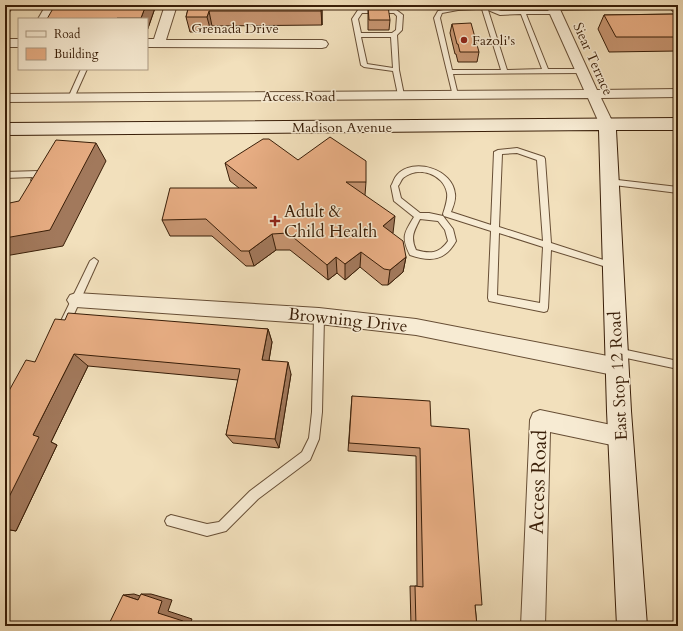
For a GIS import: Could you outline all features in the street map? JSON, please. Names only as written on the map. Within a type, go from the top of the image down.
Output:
[{"type":"main road","name":"Madison Avenue","points":[[5,129],[678,124]]},
{"type":"main road","name":"East Stop 12 Road","points":[[607,125],[617,360],[632,626]]},
{"type":"street","points":[[5,10],[8,5]]},
{"type":"street","points":[[45,18],[52,5]]},
{"type":"street","points":[[159,43],[172,5]]},
{"type":"street","name":"Siear Terrace","points":[[554,8],[607,125]]},
{"type":"street","points":[[5,44],[18,43]]},
{"type":"street","name":"Grenada Drive","points":[[148,43],[322,44]]},
{"type":"street","name":"Access Road","points":[[5,98],[678,93]]},
{"type":"street","name":"Browning Drive","points":[[76,300],[319,316],[416,327],[617,360]]},
{"type":"street","name":"Access Road","points":[[533,626],[540,420],[621,437]]},
{"type":"lane","points":[[455,95],[448,72],[437,15],[440,12],[449,9],[492,9],[500,13],[524,13],[554,8],[675,6],[678,14]]},
{"type":"lane","points":[[485,9],[505,72]]},
{"type":"lane","points":[[358,35],[394,35],[399,30],[400,15],[395,11],[360,11],[355,19],[358,35],[364,65],[396,70]]},
{"type":"lane","points":[[524,13],[546,71]]},
{"type":"lane","points":[[394,35],[396,70],[401,96]]},
{"type":"lane","points":[[71,98],[84,70]]},
{"type":"lane","points":[[448,72],[582,71]]},
{"type":"lane","points":[[517,150],[541,160],[547,246],[544,308],[492,298],[495,229],[498,152],[517,150]]},
{"type":"lane","points":[[443,216],[451,203],[452,192],[448,180],[437,172],[422,169],[409,170],[400,175],[395,183],[395,192],[398,200],[418,216],[443,216],[495,229],[613,266]]},
{"type":"lane","points":[[5,175],[39,174],[32,186]]},
{"type":"lane","points":[[609,182],[678,190]]},
{"type":"lane","points":[[418,216],[407,234],[408,244],[413,253],[435,256],[446,252],[452,241],[449,229],[443,216]]},
{"type":"lane","points":[[62,328],[94,261]]},
{"type":"lane","points":[[171,521],[207,530],[222,527],[254,495],[306,456],[314,439],[317,412],[319,316]]},
{"type":"lane","points":[[617,360],[678,365]]},
{"type":"building","points":[[55,5],[146,5],[141,18],[48,18]]},
{"type":"building","points":[[189,5],[321,5],[321,11],[209,11],[207,17],[186,17]]},
{"type":"building","points":[[368,6],[388,6],[390,20],[369,20]]},
{"type":"building","points":[[678,14],[678,37],[616,37],[604,15]]},
{"type":"building","points":[[471,23],[479,52],[460,52],[452,24]]},
{"type":"building","name":"Adult & Child Health","points":[[330,137],[366,161],[366,182],[346,182],[395,216],[383,226],[403,241],[406,257],[390,270],[384,269],[361,252],[345,264],[336,257],[327,265],[288,233],[272,234],[249,251],[241,251],[206,219],[162,220],[170,188],[257,188],[225,163],[263,139],[269,139],[298,160]]},
{"type":"building","points":[[56,140],[96,143],[50,230],[5,238],[5,204],[19,201]]},
{"type":"building","points":[[68,313],[268,329],[262,360],[288,362],[275,439],[226,435],[240,369],[74,354],[33,435],[39,437],[5,505],[5,398],[26,360],[35,362],[55,319],[65,320]]},
{"type":"building","points":[[352,396],[430,401],[431,426],[469,429],[482,605],[475,605],[477,626],[416,626],[415,586],[423,587],[420,448],[349,443]]},
{"type":"building","points":[[141,594],[162,601],[158,613],[183,621],[181,626],[108,626],[123,595],[138,600]]},
{"type":"place","name":"Fazoli's","points":[[464,40]]},
{"type":"place","name":"Adult & Child Health","points":[[275,221]]}]
